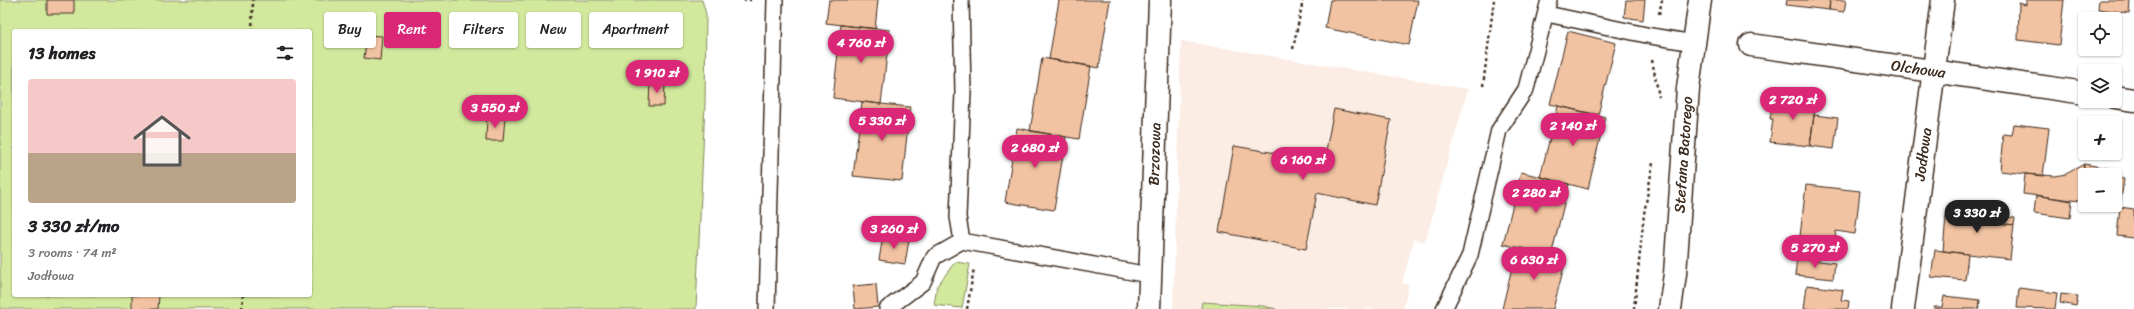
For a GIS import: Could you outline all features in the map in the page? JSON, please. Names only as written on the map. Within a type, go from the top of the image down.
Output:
[{"type":"street","name":"Brzozowa","points":[[1149,309],[1149,275],[1160,0]]},
{"type":"street","name":"Stefana Batorego","points":[[1670,309],[1675,274],[1688,88],[1700,0]]},
{"type":"street","name":"Jodłowa","points":[[1903,309],[1932,70],[1943,0]]},
{"type":"street","name":"Olchowa","points":[[1751,45],[2078,92]]},
{"type":"street","points":[[2122,98],[2134,100]]},
{"type":"lane","points":[[767,309],[775,0]]},
{"type":"lane","points":[[961,0],[963,92],[958,217],[962,241]]},
{"type":"lane","points":[[1444,309],[1470,255],[1499,130],[1526,89],[1548,7],[1651,36],[1694,43]]},
{"type":"lane","points":[[887,309],[923,282],[934,257],[962,241],[1149,275]]},
{"type":"path","points":[[252,29],[253,0]]},
{"type":"path","points":[[1292,49],[1303,0]]},
{"type":"path","points":[[1483,86],[1494,0]]},
{"type":"path","points":[[1651,57],[1660,104]]},
{"type":"path","points":[[1634,309],[1644,214],[1654,162]]},
{"type":"path","points":[[967,309],[978,244]]},
{"type":"path","points":[[242,309],[243,297]]},
{"type":"shaded area","points":[[1181,41],[1468,89],[1425,242],[1414,239],[1402,283],[1409,285],[1403,309],[1173,309]]},
{"type":"green space","points":[[0,0],[702,0],[706,14],[705,104],[696,309],[0,309]]},
{"type":"green space","points":[[955,262],[970,264],[962,308],[934,305],[937,286]]},
{"type":"green space","points":[[1202,302],[1263,306],[1276,309],[1201,309]]},
{"type":"building","points":[[47,0],[74,0],[74,14],[47,14]]},
{"type":"building","points":[[829,0],[878,0],[875,29],[826,23]]},
{"type":"building","points":[[1059,0],[1110,0],[1099,68],[1049,59]]},
{"type":"building","points":[[1330,0],[1418,0],[1409,45],[1325,28]]},
{"type":"building","points":[[1626,0],[1645,0],[1643,20],[1624,17]]},
{"type":"building","points":[[1787,0],[1830,0],[1829,10],[1786,5]]},
{"type":"building","points":[[1830,0],[1846,0],[1844,12],[1829,10]]},
{"type":"building","points":[[2026,0],[2064,0],[2059,45],[2018,40],[2019,3],[2026,5]]},
{"type":"building","points":[[2099,0],[2130,0],[2129,13],[2098,9]]},
{"type":"building","points":[[841,25],[890,30],[881,104],[833,98]]},
{"type":"building","points":[[1568,31],[1616,43],[1598,115],[1550,104]]},
{"type":"building","points":[[376,36],[382,36],[380,60],[364,58],[365,48],[376,48]]},
{"type":"building","points":[[1042,58],[1091,66],[1079,139],[1030,131]]},
{"type":"building","points":[[650,82],[665,82],[664,106],[649,106]]},
{"type":"building","points":[[1782,96],[1816,100],[1810,146],[1770,142],[1773,119],[1770,119],[1772,107],[1781,108]]},
{"type":"building","points":[[862,102],[910,107],[902,181],[853,176]]},
{"type":"building","points":[[1558,106],[1605,117],[1588,189],[1540,177]]},
{"type":"building","points":[[1334,109],[1391,120],[1375,205],[1317,193],[1306,249],[1219,232],[1234,146],[1324,161]]},
{"type":"building","points":[[1814,115],[1838,118],[1834,149],[1810,146]]},
{"type":"building","points":[[487,116],[505,117],[503,141],[486,141]]},
{"type":"building","points":[[2014,124],[2049,128],[2043,176],[2000,171],[2003,134],[2012,135]]},
{"type":"building","points":[[1017,128],[1066,137],[1054,210],[1005,202]]},
{"type":"building","points":[[2084,164],[2108,168],[2084,168]]},
{"type":"building","points":[[2084,164],[2084,168],[2078,168],[2078,201],[2023,194],[2025,174],[2055,176],[2066,174]]},
{"type":"building","points":[[1521,172],[1569,184],[1551,256],[1503,244]]},
{"type":"building","points":[[2122,179],[2124,179],[2122,193]]},
{"type":"building","points":[[1806,185],[1860,191],[1855,234],[1836,231],[1835,240],[1800,236]]},
{"type":"building","points":[[2036,195],[2072,201],[2070,218],[2034,213]]},
{"type":"building","points":[[1955,205],[1991,209],[1990,222],[2014,225],[2010,259],[1943,251],[1946,216],[1953,217]]},
{"type":"building","points":[[2122,207],[2134,209],[2134,238],[2117,236],[2119,212],[2122,212]]},
{"type":"building","points":[[1991,215],[2015,218],[2014,225],[1990,222]]},
{"type":"building","points":[[883,236],[909,240],[905,264],[879,260]]},
{"type":"building","points":[[1517,247],[1566,259],[1553,309],[1502,309]]},
{"type":"building","points":[[1935,250],[1968,254],[1965,280],[1931,277]]},
{"type":"building","points":[[1797,258],[1835,263],[1833,279],[1795,275]]},
{"type":"building","points":[[876,284],[878,307],[855,309],[853,286]]},
{"type":"building","points":[[1807,285],[1843,290],[1841,300],[1849,301],[1848,309],[1804,309]]},
{"type":"building","points":[[2019,288],[2057,293],[2055,309],[2017,308]]},
{"type":"building","points":[[2061,294],[2078,296],[2076,306],[2060,303]]},
{"type":"building","points":[[1944,296],[1980,300],[1979,309],[1934,309],[1934,307],[1942,307]]},
{"type":"building","points":[[132,297],[159,297],[158,309],[132,309]]}]
